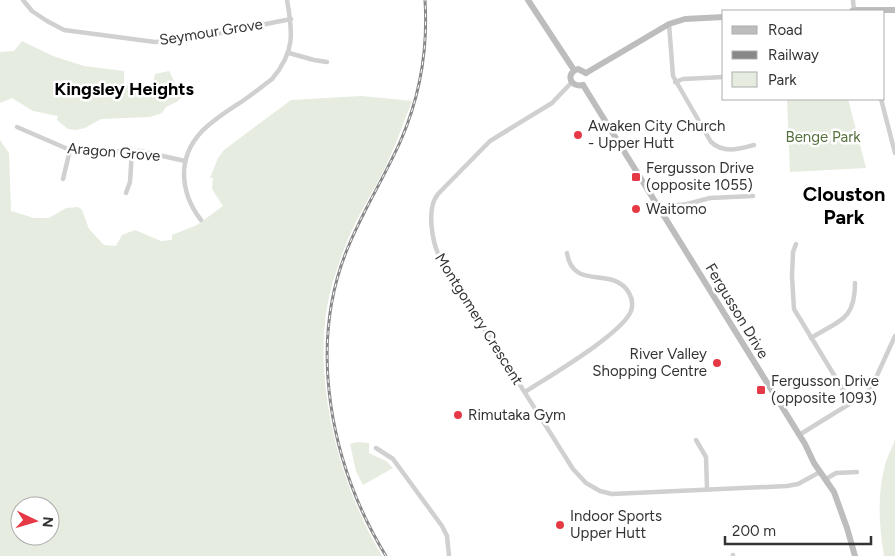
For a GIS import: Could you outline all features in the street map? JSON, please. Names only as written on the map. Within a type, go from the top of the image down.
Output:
[{"type":"main road","points":[[528,0],[574,70]]},
{"type":"main road","points":[[586,73],[668,24],[685,19],[722,17]]},
{"type":"main road","points":[[581,69],[586,73],[587,78],[583,85],[577,86],[572,82],[571,75],[574,70],[581,69]]},
{"type":"main road","name":"Fergusson Drive","points":[[583,85],[834,492],[855,556]]},
{"type":"street","name":"Seymour Grove","points":[[23,0],[32,11],[47,22],[64,30],[155,42],[191,39],[291,19]]},
{"type":"street","points":[[201,220],[194,212],[186,192],[185,161],[192,142],[203,129],[272,79],[281,69],[289,53],[292,35],[287,0]]},
{"type":"street","points":[[668,24],[672,71],[675,82],[708,136],[716,146],[730,150],[754,145]]},
{"type":"street","points":[[289,53],[327,62]]},
{"type":"street","points":[[675,82],[683,79],[722,77]]},
{"type":"street","name":"Montgomery Crescent","points":[[572,82],[552,103],[490,141],[438,194],[432,204],[433,240],[440,258],[525,392],[574,469],[586,483],[600,491],[622,494],[787,486],[798,484],[820,472]]},
{"type":"street","points":[[881,100],[895,153]]},
{"type":"street","name":"Aragon Grove","points":[[16,128],[70,150],[146,152],[185,161]]},
{"type":"street","points":[[63,179],[70,150]]},
{"type":"street","points":[[126,193],[130,182],[132,151]]},
{"type":"street","points":[[660,210],[670,206],[710,198],[753,196]]},
{"type":"street","points":[[796,244],[793,252],[794,309],[851,403]]},
{"type":"street","points":[[525,392],[595,347],[622,323],[631,310],[630,296],[622,284],[610,279],[586,277],[572,267],[568,261],[567,253]]},
{"type":"street","points":[[812,338],[842,319],[849,312],[854,302],[855,283]]},
{"type":"street","points":[[799,435],[863,396],[872,387],[895,336]]},
{"type":"street","points":[[696,440],[706,457],[707,489]]},
{"type":"street","points":[[376,448],[393,459],[442,526],[447,536],[449,556]]},
{"type":"street","points":[[826,479],[836,473],[857,472]]},
{"type":"green space","points":[[22,41],[53,56],[84,66],[124,71],[124,85],[153,85],[155,74],[169,71],[182,97],[166,107],[162,113],[150,117],[101,119],[85,128],[68,129],[57,120],[58,116],[33,111],[12,98],[0,103],[0,52],[14,51]]},
{"type":"green space","points":[[362,96],[412,101],[388,161],[357,219],[343,252],[327,309],[324,345],[325,382],[330,419],[339,456],[351,492],[382,556],[0,556],[0,140],[9,153],[11,211],[34,218],[49,218],[66,208],[78,207],[82,210],[89,229],[104,245],[116,246],[122,235],[135,230],[161,241],[172,240],[172,235],[197,225],[223,206],[212,189],[213,178],[210,178],[218,158],[224,150],[291,100]]},
{"type":"green space","name":"Benge Park","points":[[787,100],[848,100],[866,168],[790,172]]},
{"type":"green space","points":[[895,439],[895,556],[884,556],[880,522],[882,477]]},
{"type":"green space","points":[[357,442],[369,443],[369,453],[386,461],[393,468],[363,485],[356,471],[350,444]]},
{"type":"railway","points":[[386,556],[367,521],[351,484],[339,444],[331,404],[327,364],[329,323],[336,283],[349,245],[408,123],[418,89],[424,54],[425,0]]},
{"type":"place","name":"Awaken City Church - Upper Hutt","points":[[578,135]]},
{"type":"place","name":"Fergusson Drive (opposite 1055)","points":[[636,177]]},
{"type":"place","name":"Waitomo","points":[[636,209]]},
{"type":"place","name":"River Valley Shopping Centre","points":[[717,363]]},
{"type":"place","name":"Fergusson Drive (opposite 1093)","points":[[761,390]]},
{"type":"place","name":"Rimutaka Gym","points":[[458,415]]},
{"type":"place","name":"Indoor Sports Upper Hutt","points":[[560,525]]},
{"type":"district","name":"Kingsley Heights","points":[[124,89]]},
{"type":"district","name":"Clouston Park","points":[[844,206]]}]
